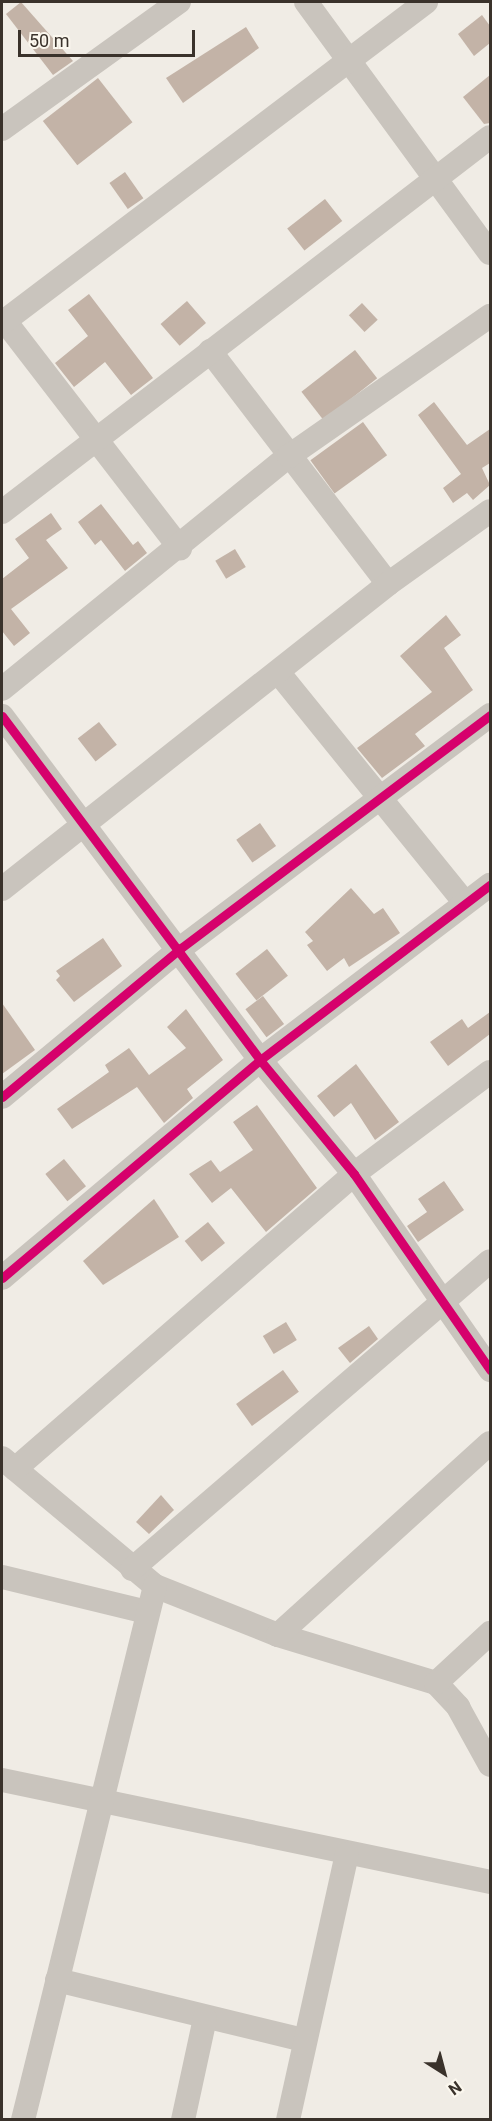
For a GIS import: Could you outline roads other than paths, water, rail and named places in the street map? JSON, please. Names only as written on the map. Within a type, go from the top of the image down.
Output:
[{"type":"street","points":[[2,129],[179,2]]},
{"type":"street","points":[[306,2],[490,253]]},
{"type":"street","points":[[180,548],[92,440],[3,322],[426,2]]},
{"type":"street","points":[[2,512],[92,440],[490,136]]},
{"type":"street","points":[[2,689],[180,548],[289,456],[490,316]]},
{"type":"street","points":[[210,351],[388,584]]},
{"type":"street","points":[[2,889],[85,821],[388,584],[490,511]]},
{"type":"street","points":[[278,672],[465,903]]},
{"type":"street","points":[[2,716],[181,948],[260,1060],[354,1174],[439,1303],[490,1370]]},
{"type":"street","points":[[2,1097],[181,948],[383,799],[490,716]]},
{"type":"street","points":[[2,1278],[260,1060],[490,885]]},
{"type":"street","points":[[490,1072],[354,1174],[8,1464],[155,1586],[278,1635],[436,1683],[458,1707],[490,1765]]},
{"type":"street","points":[[132,1569],[490,1261]]},
{"type":"street","points":[[278,1635],[490,1443]]},
{"type":"street","points":[[2,1577],[147,1612]]},
{"type":"street","points":[[23,2120],[100,1798],[155,1586]]},
{"type":"street","points":[[436,1683],[490,1633]]},
{"type":"street","points":[[2,1780],[100,1798],[347,1854],[490,1882]]},
{"type":"street","points":[[288,2120],[303,2040],[347,1854]]},
{"type":"street","points":[[57,1980],[205,2018],[303,2040]]},
{"type":"street","points":[[183,2120],[205,2018]]}]
